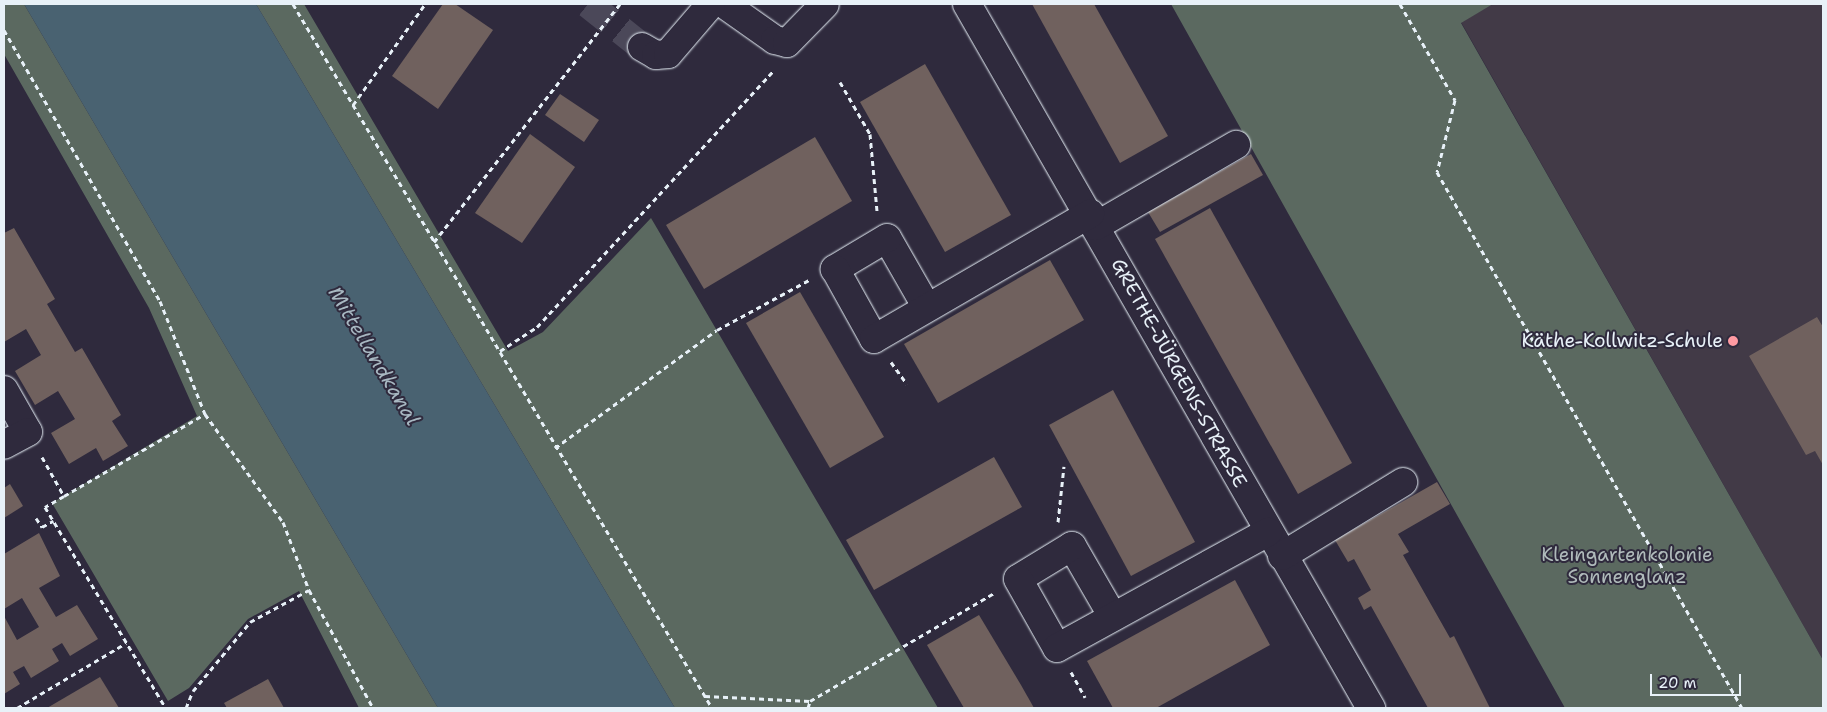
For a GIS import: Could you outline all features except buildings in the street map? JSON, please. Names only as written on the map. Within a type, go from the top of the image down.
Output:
[{"type":"street","points":[[642,47],[656,55],[668,54],[711,4]]},
{"type":"street","points":[[724,4],[775,40],[787,43],[825,4]]},
{"type":"street","name":"GRETHE-JÜRGENS-STRASSE","points":[[967,4],[1093,220],[1268,532],[1371,708]]},
{"type":"street","points":[[926,306],[887,238],[835,269],[874,339],[926,306],[1236,145]]},
{"type":"street","points":[[4,390],[28,432],[4,445]]},
{"type":"street","points":[[1282,556],[1403,482]]},
{"type":"street","points":[[1113,617],[1072,546],[1018,579],[1057,648],[1268,532]]},
{"type":"path","points":[[293,4],[500,351],[555,448],[712,708]]},
{"type":"path","points":[[353,104],[425,4]]},
{"type":"path","points":[[434,242],[620,4]]},
{"type":"path","points":[[1400,4],[1455,100],[1437,172],[1742,708]]},
{"type":"path","points":[[4,30],[160,301],[205,414],[283,522],[309,590],[373,708]]},
{"type":"path","points":[[500,351],[537,327],[781,62],[787,43]]},
{"type":"path","points":[[840,82],[870,134],[875,206],[887,238]]},
{"type":"path","points":[[555,448],[717,330],[835,269]]},
{"type":"path","points":[[166,708],[45,507],[205,414]]},
{"type":"path","points":[[28,432],[64,496]]},
{"type":"path","points":[[1064,466],[1055,517],[1072,546]]},
{"type":"path","points":[[36,518],[42,527],[53,521]]},
{"type":"path","points":[[705,696],[810,701],[1018,579]]},
{"type":"path","points":[[186,708],[193,691],[250,622],[309,590]]},
{"type":"path","points":[[18,708],[126,643]]},
{"type":"path","points":[[808,708],[810,701]]},
{"type":"shaded area","name":"Käthe-Kollwitz-Schule","points":[[1493,4],[1823,4],[1823,660],[1461,22]]},
{"type":"green space","points":[[4,4],[24,4],[438,708],[359,708],[299,591],[248,619],[189,688],[168,701],[52,503],[197,416],[149,308],[4,54]]},
{"type":"green space","points":[[256,4],[304,4],[508,351],[543,332],[651,218],[938,708],[675,708]]},
{"type":"green space","name":"Kleingartenkolonie Sonnenglanz","points":[[1171,4],[1493,4],[1461,23],[1823,660],[1823,708],[1565,708]]},
{"type":"water","name":"Mittellandkanal","points":[[24,4],[256,4],[675,708],[438,708]]},
{"type":"tunnel","points":[[588,4],[642,47]]},
{"type":"place","name":"Käthe-Kollwitz-Schule","points":[[1733,341]]}]
